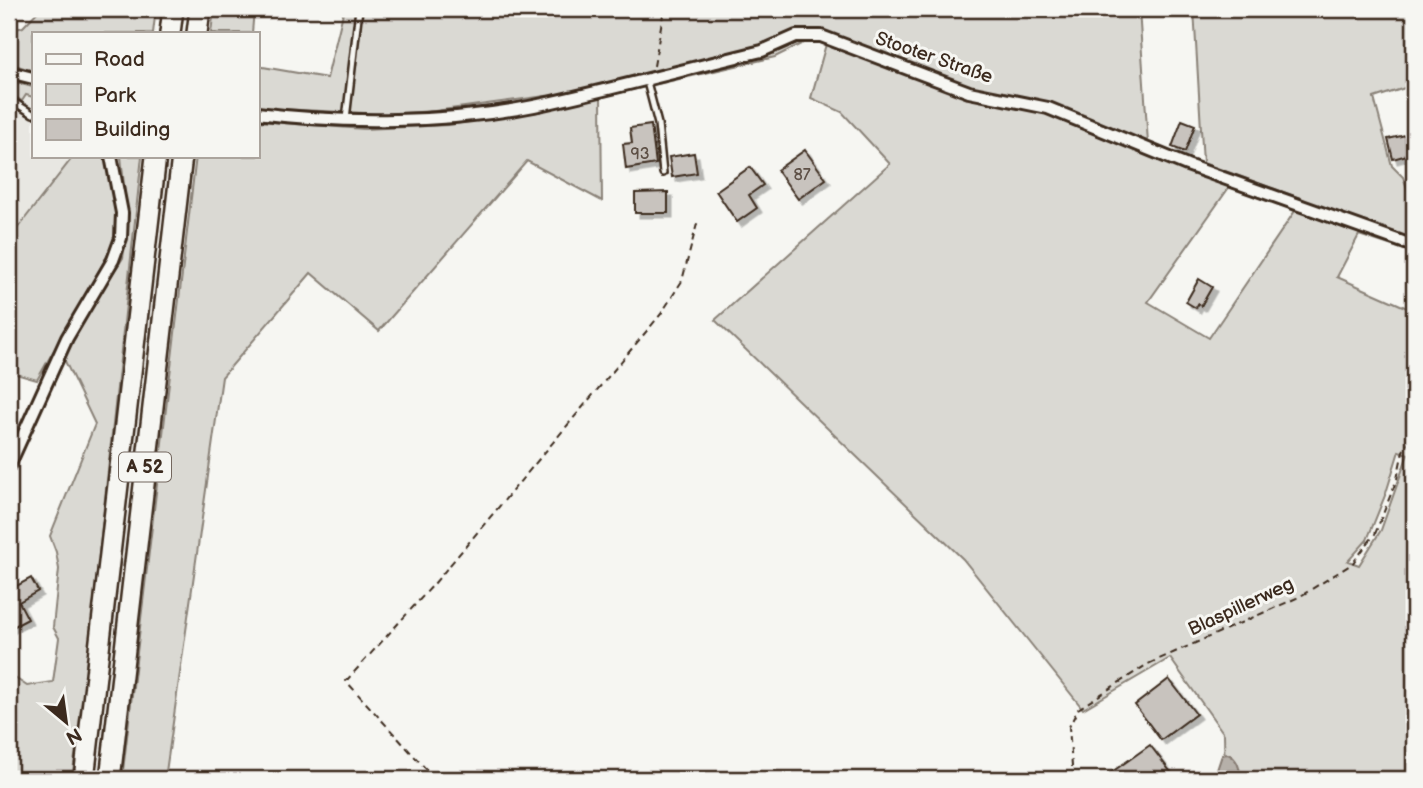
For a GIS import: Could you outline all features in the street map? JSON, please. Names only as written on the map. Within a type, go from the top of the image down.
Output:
[{"type":"highway","points":[[170,32],[173,9]]},
{"type":"highway","points":[[197,32],[200,9]]},
{"type":"highway","name":"A 52","points":[[84,779],[156,158]]},
{"type":"highway","name":"A 52","points":[[110,779],[182,158]]},
{"type":"street","name":"Stooter Straße","points":[[259,113],[295,118],[441,118],[532,106],[762,51],[796,36],[821,36],[969,92],[1048,108],[1187,165],[1414,247]]},
{"type":"street","points":[[9,72],[32,78]]},
{"type":"street","points":[[9,466],[67,338],[113,260],[121,237],[122,213],[111,158]]},
{"type":"lane","points":[[346,119],[359,9]]},
{"type":"lane","points":[[649,78],[658,124],[663,173]]},
{"type":"lane","points":[[9,99],[32,113]]},
{"type":"path","points":[[649,78],[664,9]]},
{"type":"path","points":[[436,779],[346,681],[434,584],[660,314],[682,282],[698,220]]},
{"type":"path","name":"Blaspillerweg","points":[[1073,779],[1069,727],[1078,709],[1148,664],[1299,597],[1352,564],[1375,534],[1397,479],[1403,451],[1414,435]]},
{"type":"shaded area","points":[[26,95],[32,97],[32,158],[72,158],[9,239],[9,122]]},
{"type":"shaded area","points":[[1228,754],[1238,764],[1240,779],[1214,779],[1222,755]]},
{"type":"green space","points":[[40,9],[156,9],[153,32],[32,32],[32,71],[9,63],[9,31],[23,27]]},
{"type":"green space","points":[[214,9],[254,9],[252,32],[211,32]]},
{"type":"green space","points":[[344,9],[1139,9],[1148,143],[1146,155],[1230,186],[1148,302],[1209,338],[1303,199],[1203,163],[1194,9],[1414,9],[1414,85],[1374,98],[1392,166],[1403,177],[1414,207],[1414,253],[1359,235],[1337,277],[1414,311],[1414,779],[1225,779],[1224,734],[1170,658],[1083,709],[963,559],[715,320],[890,164],[842,112],[811,98],[826,44],[809,40],[775,57],[601,97],[602,201],[527,161],[379,331],[311,273],[222,377],[165,779],[122,779],[196,158],[259,158],[259,121],[364,129],[448,125],[544,111],[546,96],[435,111],[387,114],[259,108],[259,66],[327,78]],"holes":[[[1399,451],[1408,454],[1381,530],[1359,565],[1348,561],[1367,540]]]},
{"type":"green space","points":[[9,81],[32,87],[32,97],[26,95],[22,101],[9,93]]},
{"type":"green space","points":[[72,158],[108,158],[118,215],[115,242],[37,380],[9,372],[9,239]]},
{"type":"green space","points":[[121,158],[142,158],[87,665],[72,779],[9,779],[9,674],[27,686],[53,682],[59,638],[53,627],[59,569],[50,536],[95,424],[63,357],[70,338],[123,258],[128,224]]},
{"type":"building","points":[[1182,120],[1195,125],[1185,152],[1172,147]]},
{"type":"building","points":[[651,125],[656,164],[626,169],[623,144],[632,143],[630,128]]},
{"type":"building","points":[[1414,133],[1414,153],[1393,159],[1388,139]]},
{"type":"building","points":[[805,150],[826,179],[798,199],[777,170]]},
{"type":"building","points":[[694,153],[697,173],[672,177],[669,157]]},
{"type":"building","points":[[750,167],[763,185],[749,195],[757,208],[737,222],[716,191]]},
{"type":"building","points":[[668,192],[668,213],[635,213],[635,193]]},
{"type":"building","points":[[1199,279],[1212,287],[1201,306],[1198,304],[1196,308],[1186,302]]},
{"type":"building","points":[[31,578],[38,591],[19,602],[28,619],[9,629],[9,605],[13,602],[9,590]]},
{"type":"building","points":[[1169,679],[1196,714],[1161,740],[1135,705]]},
{"type":"building","points":[[1150,745],[1176,779],[1155,779],[1151,774],[1142,779],[1102,779]]}]
